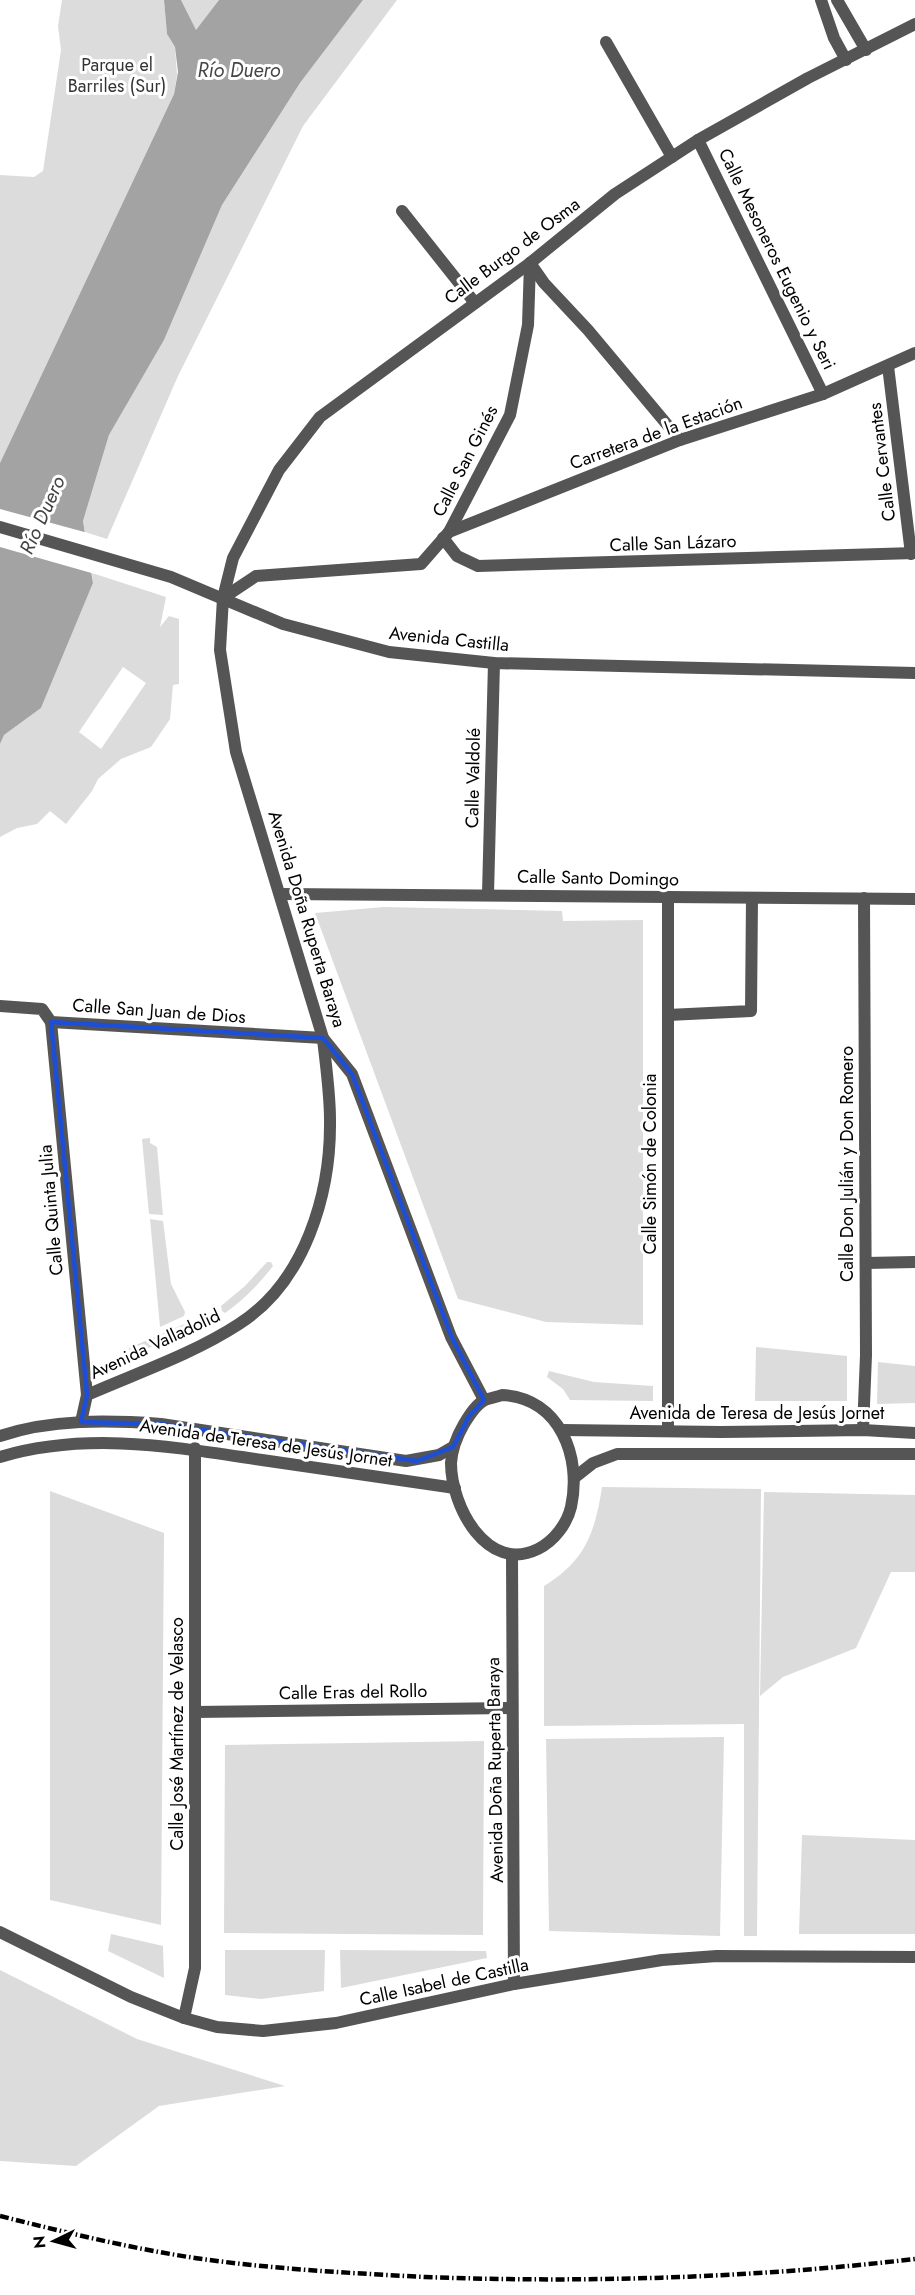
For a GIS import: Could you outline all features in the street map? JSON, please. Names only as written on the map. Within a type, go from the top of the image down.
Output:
[{"type":"street","points":[[821,0],[834,38],[846,60]]},
{"type":"street","points":[[837,0],[866,50]]},
{"type":"street","name":"Calle Burgo de Osma","points":[[223,598],[233,558],[279,470],[320,417],[530,262],[615,194],[698,140],[915,24]]},
{"type":"street","points":[[606,42],[672,157]]},
{"type":"street","name":"Calle Mesoneros Eugenio y Seri","points":[[698,140],[823,394]]},
{"type":"street","points":[[402,211],[475,303]]},
{"type":"street","points":[[530,262],[544,283],[588,330],[680,440]]},
{"type":"street","name":"Calle San Ginés","points":[[446,535],[510,415],[528,325],[530,262]]},
{"type":"street","name":"Carretera de la Estación","points":[[223,598],[256,576],[421,564],[446,535],[680,440],[823,394],[915,353]]},
{"type":"street","name":"Calle Cervantes","points":[[888,366],[913,553]]},
{"type":"street","name":"Avenida Castilla","points":[[0,527],[171,578],[283,624],[389,652],[494,663],[915,672]]},
{"type":"street","name":"Calle San Lázaro","points":[[446,535],[457,556],[478,566],[913,553]]},
{"type":"street","name":"Avenida Doña Ruperta Baraya","points":[[223,598],[220,650],[236,752],[323,1038],[352,1074],[451,1337],[484,1400]]},
{"type":"street","name":"Calle Valdolé","points":[[488,894],[494,663]]},
{"type":"street","name":"Calle Santo Domingo","points":[[280,894],[915,899]]},
{"type":"street","name":"Calle Simón de Colonia","points":[[668,897],[668,1431]]},
{"type":"street","points":[[668,1015],[751,1011],[752,898]]},
{"type":"street","name":"Calle Don Julián y Don Romero","points":[[863,1430],[866,1263],[864,898]]},
{"type":"street","name":"Calle San Juan de Dios","points":[[0,1006],[42,1009],[51,1022],[323,1038]]},
{"type":"street","name":"Calle Quinta Julia","points":[[51,1022],[87,1395]]},
{"type":"street","name":"Avenida Valladolid","points":[[81,1422],[87,1395],[204,1343],[240,1323],[278,1288],[308,1237],[326,1178],[330,1122],[323,1038]]},
{"type":"street","points":[[866,1263],[915,1262]]},
{"type":"street","points":[[502,1395],[517,1396],[546,1412],[562,1430],[572,1455],[574,1478],[569,1513],[559,1532],[543,1546],[529,1553],[512,1556],[496,1548],[474,1531],[460,1509],[451,1464],[453,1447],[469,1416],[484,1400],[502,1395]]},
{"type":"street","name":"Avenida de Teresa de Jesús Jornet","points":[[0,1436],[81,1422],[121,1421],[161,1424],[406,1461],[417,1461],[453,1447]]},
{"type":"street","name":"Avenida de Teresa de Jesús Jornet","points":[[562,1430],[863,1430],[915,1433]]},
{"type":"street","name":"Avenida de Teresa de Jesús Jornet","points":[[0,1457],[48,1447],[108,1441],[195,1448],[455,1488]]},
{"type":"street","name":"Calle José Martínez de Velasco","points":[[184,2018],[195,1968],[195,1448]]},
{"type":"street","points":[[574,1478],[593,1463],[617,1454],[915,1454]]},
{"type":"street","name":"Avenida Doña Ruperta Baraya","points":[[512,1556],[514,1984]]},
{"type":"street","name":"Calle Eras del Rollo","points":[[195,1712],[512,1708]]},
{"type":"street","name":"Calle Isabel de Castilla","points":[[0,1932],[131,1997],[184,2018],[228,2029],[291,2030],[336,2023],[514,1984],[662,1960],[717,1956],[915,1957]]},
{"type":"highlighted area","points":[[51,1022],[323,1038],[352,1074],[452,1338],[484,1400],[469,1416],[453,1447],[417,1461],[161,1424],[81,1422],[87,1395]]},
{"type":"green space","name":"Parque el Barriles (Sur)","points":[[62,0],[164,0],[167,34],[175,47],[177,75],[174,94],[0,463],[0,175],[34,177],[43,171],[61,50],[58,26]]},
{"type":"green space","points":[[181,0],[219,0],[196,31]]},
{"type":"green space","points":[[363,0],[397,0],[303,126],[178,376],[107,539],[85,532],[83,521],[109,435],[164,340],[222,205],[300,83]]},
{"type":"green space","points":[[92,573],[166,597],[160,627],[169,616],[179,619],[179,684],[173,685],[170,719],[151,747],[121,759],[98,779],[92,791],[66,824],[50,811],[37,824],[17,828],[0,837],[0,744],[4,735],[41,708],[93,583]],"holes":[[[123,667],[146,683],[101,749],[79,732]]]},
{"type":"green space","points":[[384,907],[562,911],[563,921],[643,920],[643,1325],[546,1322],[458,1299],[315,913]]},
{"type":"green space","points":[[150,1138],[150,1143],[157,1147],[163,1215],[149,1214],[142,1139]]},
{"type":"green space","points":[[150,1219],[163,1221],[171,1284],[185,1312],[184,1316],[160,1327]]},
{"type":"green space","points":[[267,1262],[271,1262],[273,1266],[257,1285],[232,1308],[225,1313],[222,1311],[221,1306],[245,1286]]},
{"type":"green space","points":[[187,1323],[192,1325],[191,1330],[132,1355],[129,1353],[129,1348]]},
{"type":"green space","points":[[756,1347],[847,1356],[847,1401],[755,1401]]},
{"type":"green space","points":[[878,1362],[915,1366],[915,1403],[877,1404]]},
{"type":"green space","points":[[549,1371],[594,1382],[653,1386],[653,1401],[570,1400],[563,1389],[547,1377]]},
{"type":"green space","points":[[602,1487],[761,1489],[757,1936],[744,1936],[744,1724],[544,1726],[544,1586],[579,1556],[596,1518]]},
{"type":"green space","points":[[50,1491],[164,1533],[161,1925],[50,1900]]},
{"type":"green space","points":[[764,1492],[915,1495],[915,1572],[891,1572],[856,1648],[783,1677],[760,1696]]},
{"type":"green space","points":[[724,1737],[720,1936],[549,1931],[546,1739]]},
{"type":"green space","points":[[484,1741],[483,1935],[224,1933],[225,1745]]},
{"type":"green space","points":[[802,1835],[915,1840],[915,1934],[799,1934]]},
{"type":"green space","points":[[111,1934],[163,1946],[164,1978],[108,1951]]},
{"type":"green space","points":[[225,1950],[325,1950],[324,1991],[261,1999],[225,1995]]},
{"type":"green space","points":[[340,1950],[486,1951],[487,1958],[341,1988]]},
{"type":"green space","points":[[0,1970],[137,2039],[285,2086],[159,2106],[76,2166],[0,2161]]},
{"type":"water","name":"Río Duero","points":[[164,0],[181,0],[196,30],[219,0],[363,0],[300,83],[222,205],[164,340],[109,435],[83,521],[93,583],[41,708],[4,735],[0,744],[0,463],[174,94],[178,72],[175,47],[167,34]]},
{"type":"pier","points":[[0,509],[88,533],[95,574],[0,547]]},
{"type":"railway","points":[[0,2216],[121,2245],[195,2258],[281,2268],[425,2277],[609,2279],[732,2275],[915,2259]]}]
